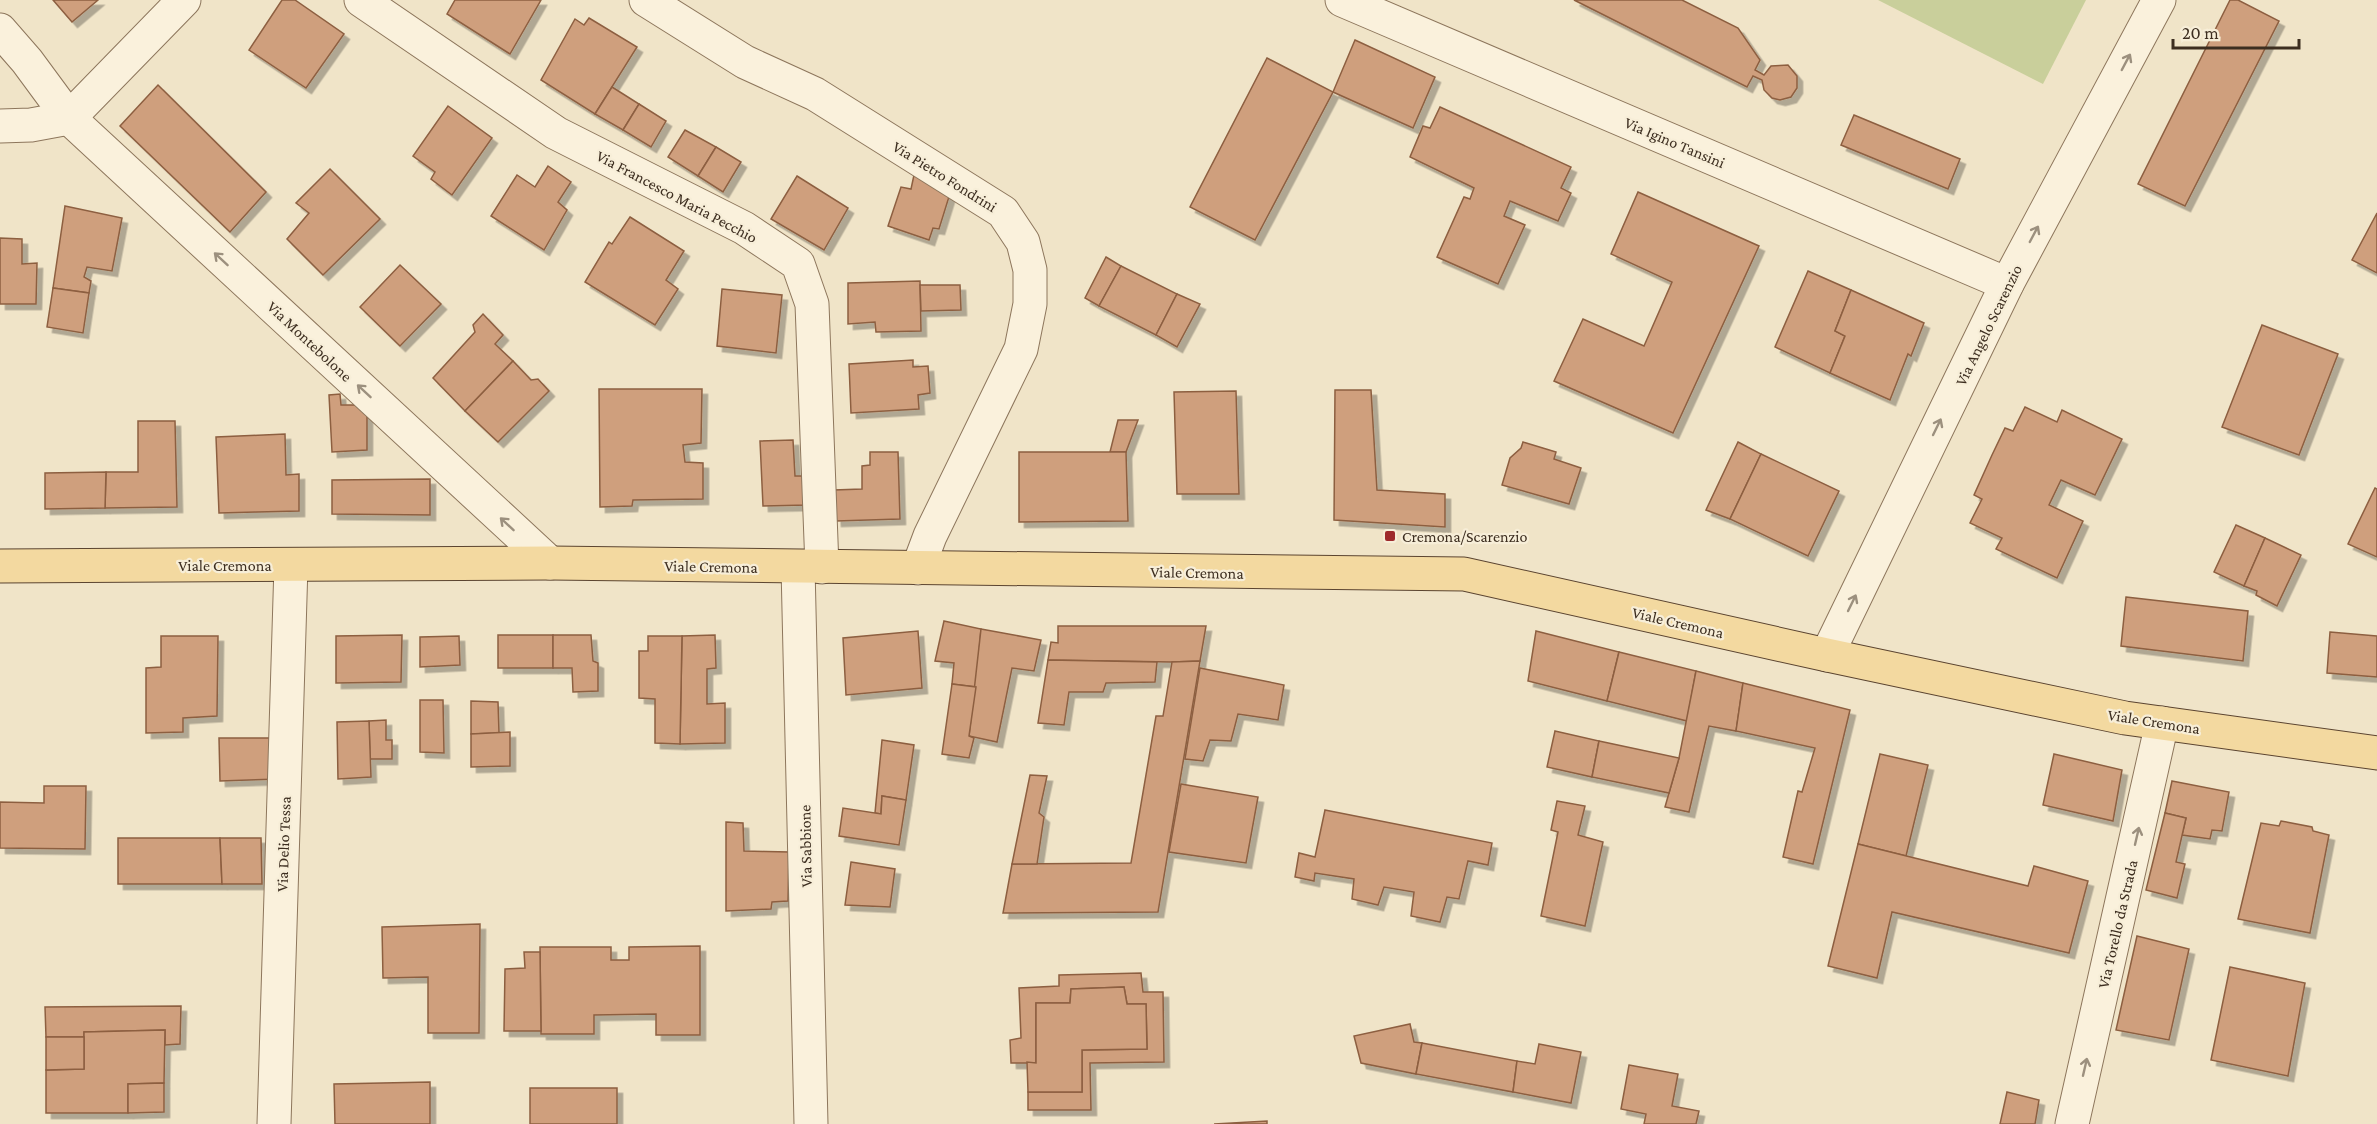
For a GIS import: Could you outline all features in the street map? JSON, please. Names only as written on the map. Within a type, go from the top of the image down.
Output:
[{"type":"main road","name":"Viale Cremona","points":[[0,566],[550,563],[1464,574],[2091,711],[2377,753]]},
{"type":"street","points":[[0,126],[31,125],[69,118],[184,0]]},
{"type":"street","name":"Via Francesco Maria Pecchio","points":[[361,0],[556,133],[744,228],[798,264],[812,304],[810,567]]},
{"type":"street","name":"Via Pietro Fondrini","points":[[646,0],[745,62],[815,94],[1002,212],[1023,242],[1030,270],[1030,304],[1021,349],[930,536],[918,568]]},
{"type":"street","name":"Via Igino Tansini","points":[[1342,0],[2007,284]]},
{"type":"street","name":"Via Angelo Scarenzio","points":[[1827,655],[2007,284],[2159,0]]},
{"type":"street","name":"Via Montebolone","points":[[0,30],[27,61],[69,118],[550,563]]},
{"type":"street","name":"Via Delio Tessa","points":[[274,1124],[291,565]]},
{"type":"street","name":"Via Sabbione","points":[[810,567],[811,1124]]},
{"type":"street","name":"Via Torello da Strada","points":[[2072,1124],[2162,723]]},
{"type":"green space","points":[[1878,0],[2086,0],[2043,84]]},
{"type":"building","points":[[53,0],[98,0],[72,22]]},
{"type":"building","points":[[282,0],[295,0],[344,34],[306,88],[249,50]]},
{"type":"building","points":[[455,0],[541,0],[510,54],[447,14]]},
{"type":"building","points":[[1574,0],[1682,0],[1738,28],[1760,60],[1755,70],[1764,75],[1771,66],[1788,65],[1797,76],[1797,88],[1791,97],[1780,100],[1772,98],[1764,90],[1762,80],[1753,76],[1747,87]]},
{"type":"building","points":[[2230,0],[2238,0],[2279,21],[2185,206],[2138,184]]},
{"type":"building","points":[[589,18],[637,47],[595,114],[541,80],[575,19],[584,25]]},
{"type":"building","points":[[1355,40],[1435,77],[1413,128],[1333,92]]},
{"type":"building","points":[[1267,58],[1333,92],[1255,240],[1190,207]]},
{"type":"building","points":[[158,85],[266,192],[230,232],[120,126]]},
{"type":"building","points":[[612,87],[639,104],[623,130],[595,114]]},
{"type":"building","points":[[639,104],[666,121],[651,147],[623,130]]},
{"type":"building","points":[[448,106],[492,138],[452,195],[431,179],[435,172],[413,156]]},
{"type":"building","points":[[1440,107],[1571,167],[1561,188],[1571,193],[1558,221],[1510,201],[1504,216],[1525,225],[1498,284],[1437,257],[1464,197],[1470,199],[1474,188],[1410,157],[1423,126],[1430,128]]},
{"type":"building","points":[[1854,115],[1960,159],[1948,189],[1841,145]]},
{"type":"building","points":[[685,130],[716,147],[698,176],[668,157]]},
{"type":"building","points":[[716,147],[741,162],[723,192],[698,176]]},
{"type":"building","points":[[548,166],[571,182],[558,202],[567,210],[544,250],[491,216],[517,175],[535,187]]},
{"type":"building","points":[[330,169],[380,219],[323,275],[287,239],[309,213],[296,203]]},
{"type":"building","points":[[914,175],[952,187],[939,229],[933,228],[929,240],[888,226],[901,187],[911,189]]},
{"type":"building","points":[[797,176],[848,208],[824,250],[771,219]]},
{"type":"building","points":[[1638,192],[1759,246],[1673,433],[1554,381],[1583,319],[1644,346],[1672,282],[1611,254]]},
{"type":"building","points":[[65,206],[122,218],[112,271],[87,267],[84,277],[91,281],[89,293],[53,288]]},
{"type":"building","points":[[2377,213],[2377,273],[2352,260]]},
{"type":"building","points":[[630,217],[684,251],[666,280],[678,289],[655,325],[585,282],[609,242],[612,244]]},
{"type":"building","points":[[0,238],[22,239],[22,264],[37,263],[36,304],[0,304]]},
{"type":"building","points":[[1106,257],[1121,266],[1099,306],[1085,298]]},
{"type":"building","points":[[400,265],[441,304],[400,346],[360,307]]},
{"type":"building","points":[[1121,266],[1177,294],[1156,335],[1099,306]]},
{"type":"building","points":[[1808,271],[1851,290],[1835,331],[1845,336],[1830,373],[1775,347]]},
{"type":"building","points":[[920,281],[921,331],[876,332],[875,322],[848,324],[848,283]]},
{"type":"building","points":[[920,285],[960,285],[961,310],[921,311]]},
{"type":"building","points":[[53,288],[89,293],[83,333],[47,327]]},
{"type":"building","points":[[722,289],[782,295],[776,353],[717,346]]},
{"type":"building","points":[[1851,290],[1924,323],[1911,356],[1908,354],[1890,400],[1830,373],[1845,336],[1835,331]]},
{"type":"building","points":[[1177,294],[1200,304],[1177,347],[1156,335]]},
{"type":"building","points":[[483,314],[503,335],[495,344],[513,361],[465,411],[433,378],[475,332],[473,325]]},
{"type":"building","points":[[2262,325],[2338,354],[2299,455],[2222,427]]},
{"type":"building","points":[[913,360],[913,367],[928,366],[930,393],[918,395],[919,409],[851,413],[849,364]]},
{"type":"building","points":[[513,361],[531,380],[538,379],[549,391],[498,442],[465,411]]},
{"type":"building","points":[[599,389],[702,389],[701,443],[683,445],[685,462],[703,463],[703,499],[633,500],[632,506],[600,507]]},
{"type":"building","points":[[1335,390],[1371,390],[1377,490],[1445,494],[1445,527],[1334,520]]},
{"type":"building","points":[[1236,391],[1239,494],[1177,494],[1174,392]]},
{"type":"building","points":[[340,394],[341,405],[367,405],[367,450],[332,452],[329,395]]},
{"type":"building","points":[[2025,407],[2057,422],[2062,410],[2122,439],[2095,495],[2061,480],[2049,505],[2083,521],[2057,578],[1996,549],[2002,538],[1970,523],[1982,499],[1974,495],[1992,455],[2005,428],[2013,431]]},
{"type":"building","points":[[1118,420],[1138,420],[1126,452],[1110,452]]},
{"type":"building","points":[[138,421],[175,421],[177,507],[105,508],[106,472],[138,472]]},
{"type":"building","points":[[285,434],[286,475],[299,474],[299,511],[219,513],[216,437]]},
{"type":"building","points":[[793,440],[795,476],[808,476],[808,505],[763,506],[760,441]]},
{"type":"building","points":[[1523,442],[1556,452],[1554,459],[1581,468],[1569,504],[1502,485],[1510,458],[1521,448]]},
{"type":"building","points":[[1738,442],[1761,454],[1730,519],[1706,510]]},
{"type":"building","points":[[870,452],[898,452],[900,519],[836,521],[834,490],[862,489],[862,466],[870,465]]},
{"type":"building","points":[[1019,452],[1126,452],[1128,521],[1019,522]]},
{"type":"building","points":[[1761,454],[1839,491],[1808,556],[1730,519]]},
{"type":"building","points":[[106,472],[105,508],[45,509],[45,473]]},
{"type":"building","points":[[430,479],[430,515],[332,514],[332,480]]},
{"type":"building","points":[[2375,488],[2377,489],[2377,557],[2348,544]]},
{"type":"building","points":[[2236,525],[2265,538],[2244,586],[2214,572]]},
{"type":"building","points":[[2265,538],[2301,555],[2277,606],[2256,595],[2257,591],[2244,586]]},
{"type":"building","points":[[2126,597],[2248,611],[2243,661],[2121,646]]},
{"type":"building","points":[[944,621],[981,629],[976,687],[952,684],[954,663],[935,661]]},
{"type":"building","points":[[1058,626],[1206,626],[1200,661],[1172,662],[1048,660],[1051,642],[1058,643]]},
{"type":"building","points":[[981,629],[1041,640],[1034,671],[1012,668],[997,742],[969,736]]},
{"type":"building","points":[[918,631],[922,688],[846,695],[843,638]]},
{"type":"building","points":[[1536,631],[1619,652],[1607,701],[1528,681]]},
{"type":"building","points":[[2330,632],[2377,636],[2377,677],[2327,673]]},
{"type":"building","points":[[402,635],[401,682],[336,683],[336,636]]},
{"type":"building","points":[[498,635],[553,635],[553,668],[498,668]]},
{"type":"building","points":[[553,635],[591,635],[593,661],[598,663],[598,691],[573,692],[572,668],[553,668]]},
{"type":"building","points":[[715,635],[716,668],[707,669],[707,704],[725,703],[725,743],[680,744],[682,636]]},
{"type":"building","points":[[161,636],[218,636],[217,716],[183,718],[183,732],[146,733],[146,668],[161,667]]},
{"type":"building","points":[[459,636],[460,665],[420,667],[420,637]]},
{"type":"building","points":[[648,636],[682,636],[680,744],[655,743],[655,699],[639,698],[639,651],[648,651]]},
{"type":"building","points":[[1619,652],[1696,671],[1687,721],[1607,701]]},
{"type":"building","points":[[1048,660],[1157,662],[1155,682],[1106,683],[1103,692],[1069,692],[1064,725],[1038,723]]},
{"type":"building","points":[[1200,661],[1158,912],[1003,913],[1012,864],[1131,863],[1156,716],[1163,716],[1172,662]]},
{"type":"building","points":[[1200,668],[1284,685],[1278,720],[1238,714],[1231,741],[1210,740],[1203,761],[1185,759]]},
{"type":"building","points":[[1696,671],[1743,683],[1736,731],[1709,726],[1689,812],[1665,807],[1679,758]]},
{"type":"building","points":[[1743,683],[1850,710],[1813,864],[1783,857],[1798,791],[1802,792],[1815,748],[1736,731]]},
{"type":"building","points":[[952,684],[976,687],[969,736],[974,738],[969,758],[942,754]]},
{"type":"building","points":[[420,700],[443,700],[444,753],[420,752]]},
{"type":"building","points":[[471,701],[498,702],[499,733],[471,734]]},
{"type":"building","points":[[386,720],[386,740],[392,740],[392,759],[370,759],[369,721]]},
{"type":"building","points":[[369,721],[371,777],[338,779],[337,722]]},
{"type":"building","points":[[1555,731],[1599,741],[1592,777],[1547,767]]},
{"type":"building","points":[[510,732],[510,766],[471,767],[471,734]]},
{"type":"building","points":[[219,738],[280,738],[280,779],[220,781]]},
{"type":"building","points":[[882,740],[914,745],[906,800],[882,796],[881,814],[875,813]]},
{"type":"building","points":[[1599,741],[1679,758],[1669,793],[1592,777]]},
{"type":"building","points":[[1880,754],[1928,765],[1906,856],[1858,844]]},
{"type":"building","points":[[2054,754],[2122,770],[2113,821],[2043,805]]},
{"type":"building","points":[[1030,775],[1047,776],[1039,813],[1044,817],[1037,864],[1012,864]]},
{"type":"building","points":[[2172,781],[2229,792],[2222,831],[2212,830],[2210,839],[2182,835],[2186,818],[2165,813]]},
{"type":"building","points":[[1181,784],[1258,797],[1246,863],[1169,852]]},
{"type":"building","points":[[44,786],[86,786],[85,849],[0,848],[0,802],[44,803]]},
{"type":"building","points":[[882,796],[906,800],[899,845],[839,836],[843,808],[881,814]]},
{"type":"building","points":[[1557,801],[1585,806],[1578,835],[1603,842],[1585,926],[1541,916],[1558,832],[1551,830]]},
{"type":"building","points":[[1325,810],[1492,843],[1488,865],[1468,861],[1459,899],[1447,897],[1440,922],[1411,916],[1414,892],[1384,887],[1378,905],[1352,899],[1354,879],[1315,873],[1314,881],[1295,877],[1299,853],[1315,857]]},
{"type":"building","points":[[2165,813],[2186,818],[2176,862],[2185,864],[2177,898],[2146,890]]},
{"type":"building","points":[[2281,821],[2312,827],[2313,831],[2329,835],[2310,933],[2238,919],[2261,823],[2279,826]]},
{"type":"building","points":[[726,822],[743,823],[744,851],[789,852],[788,901],[772,902],[771,909],[726,911]]},
{"type":"building","points":[[118,838],[220,838],[222,884],[118,884]]},
{"type":"building","points":[[220,838],[261,838],[262,884],[222,884]]},
{"type":"building","points":[[1858,844],[2028,886],[2034,866],[2088,881],[2069,953],[1892,912],[1877,978],[1828,966]]},
{"type":"building","points":[[851,862],[895,869],[890,907],[845,905]]},
{"type":"building","points":[[480,924],[479,1033],[428,1033],[428,977],[383,978],[382,927]]},
{"type":"building","points":[[2137,936],[2189,949],[2169,1040],[2116,1030]]},
{"type":"building","points":[[700,946],[700,1035],[656,1035],[656,1014],[594,1015],[594,1034],[541,1034],[540,947],[611,947],[611,960],[629,960],[629,947]]},
{"type":"building","points":[[524,952],[540,952],[541,1031],[504,1031],[505,969],[525,968]]},
{"type":"building","points":[[2230,967],[2305,983],[2288,1076],[2211,1060]]},
{"type":"building","points":[[1141,973],[1143,992],[1163,992],[1164,1062],[1090,1063],[1091,1110],[1028,1110],[1028,1092],[1082,1092],[1082,1050],[1147,1049],[1146,1004],[1127,1004],[1124,987],[1071,989],[1070,1003],[1036,1003],[1036,1063],[1011,1063],[1010,1040],[1021,1038],[1019,988],[1059,986],[1059,975]]},
{"type":"building","points":[[1124,987],[1127,1004],[1146,1004],[1147,1049],[1082,1050],[1082,1092],[1028,1092],[1027,1062],[1036,1063],[1036,1003],[1070,1003],[1071,989]]},
{"type":"building","points":[[181,1006],[180,1044],[165,1045],[165,1030],[84,1032],[84,1037],[46,1037],[45,1007]]},
{"type":"building","points":[[1410,1024],[1414,1042],[1422,1043],[1416,1074],[1361,1063],[1354,1036]]},
{"type":"building","points":[[165,1030],[164,1083],[128,1084],[128,1113],[46,1113],[46,1070],[84,1069],[84,1032]]},
{"type":"building","points":[[46,1037],[84,1037],[84,1069],[46,1070]]},
{"type":"building","points":[[1422,1043],[1517,1061],[1513,1092],[1416,1074]]},
{"type":"building","points":[[1539,1044],[1581,1052],[1571,1103],[1513,1092],[1517,1061],[1535,1064]]},
{"type":"building","points":[[1629,1065],[1678,1074],[1672,1106],[1699,1111],[1696,1124],[1644,1124],[1646,1114],[1621,1109]]},
{"type":"building","points":[[430,1082],[430,1124],[335,1124],[334,1084]]},
{"type":"building","points":[[164,1083],[164,1112],[128,1113],[128,1084]]},
{"type":"building","points":[[530,1088],[617,1088],[617,1124],[530,1124]]},
{"type":"building","points":[[2007,1092],[2039,1100],[2035,1124],[2000,1124]]},
{"type":"building","points":[[1267,1121],[1267,1124],[1214,1124]]},
{"type":"place","name":"Cremona/Scarenzio","points":[[1390,536]]}]
